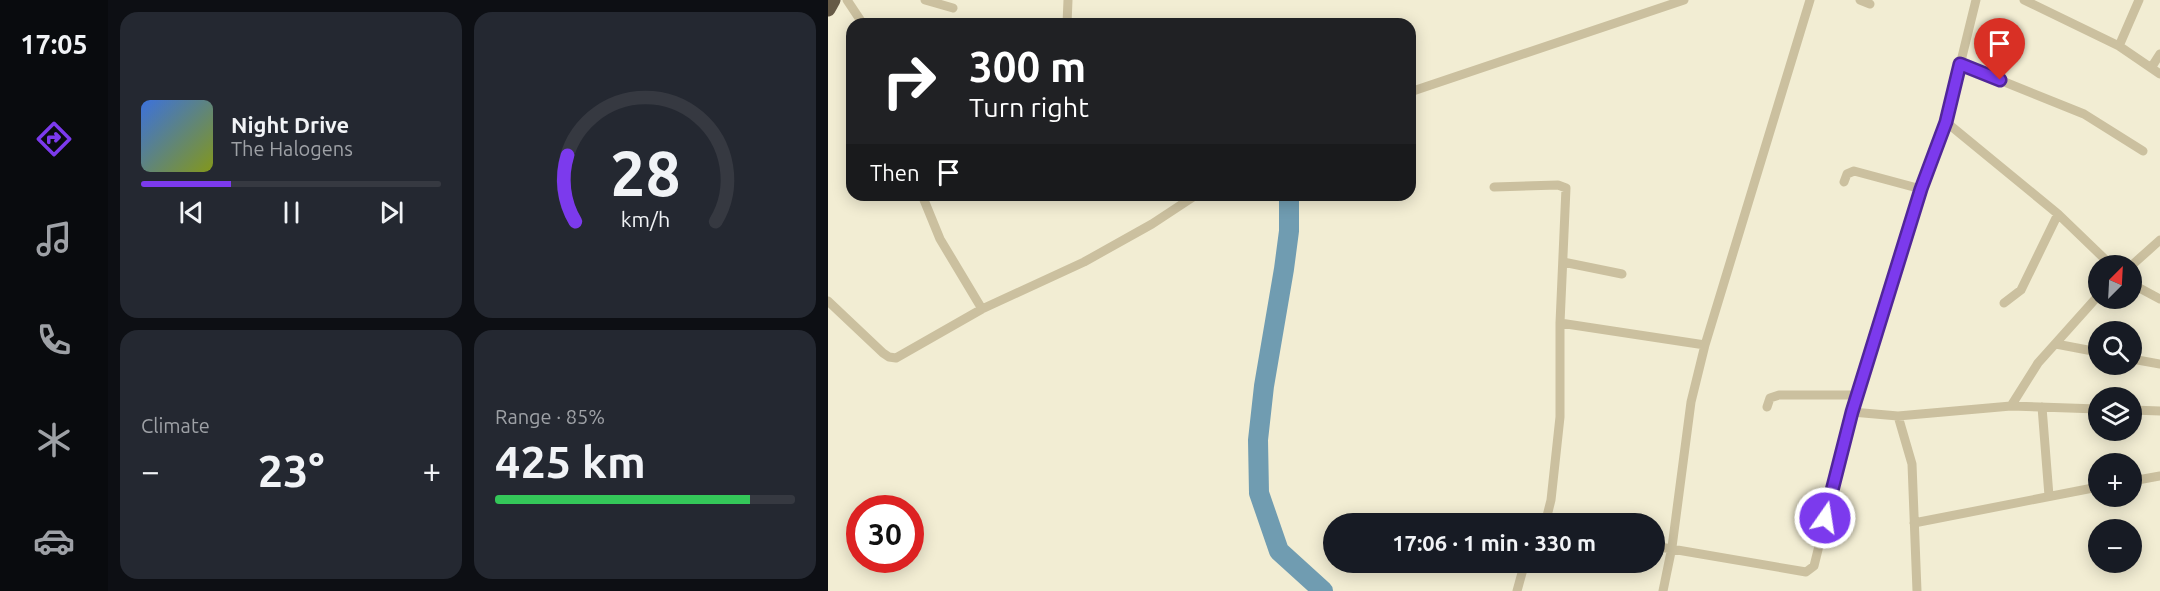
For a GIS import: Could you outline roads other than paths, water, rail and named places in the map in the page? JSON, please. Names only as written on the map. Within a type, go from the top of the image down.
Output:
[{"type":"highway","points":[[828,9],[833,0]]},
{"type":"street","points":[[847,0],[859,18]]},
{"type":"street","points":[[925,0],[953,8]]},
{"type":"street","points":[[1067,18],[1068,0]]},
{"type":"street","points":[[1416,90],[1656,4],[1684,0]]},
{"type":"street","points":[[1663,591],[1672,547],[1691,402],[1705,345],[1744,210],[1810,0]]},
{"type":"street","points":[[1860,0],[1870,4]]},
{"type":"street","points":[[1665,547],[1806,572],[1811,570],[1816,561],[1857,395],[1921,189],[1946,122],[1976,0]]},
{"type":"street","points":[[2024,0],[2119,46],[2160,74]]},
{"type":"street","points":[[2119,46],[2139,0]]},
{"type":"street","points":[[2151,68],[2160,54]]},
{"type":"street","points":[[1960,64],[2084,114],[2143,151]]},
{"type":"street","points":[[1946,122],[2058,214],[2101,255]]},
{"type":"street","points":[[1844,182],[1846,174],[1854,171],[1921,189]]},
{"type":"street","points":[[1494,187],[1558,185],[1566,188],[1560,323],[1560,417],[1548,513]]},
{"type":"street","points":[[924,201],[940,239],[982,309]]},
{"type":"street","points":[[828,301],[889,357],[896,357],[982,309],[1084,262],[1152,224],[1187,201]]},
{"type":"street","points":[[2004,303],[2021,290],[2058,214]]},
{"type":"street","points":[[2142,256],[2160,240]]},
{"type":"street","points":[[1563,262],[1622,274]]},
{"type":"street","points":[[2142,290],[2160,300]]},
{"type":"street","points":[[2011,406],[2038,363],[2088,307]]},
{"type":"street","points":[[1560,323],[1705,345]]},
{"type":"street","points":[[2056,344],[2088,350]]},
{"type":"street","points":[[2142,361],[2160,364]]},
{"type":"street","points":[[1767,407],[1770,398],[1779,395],[1857,395]]},
{"type":"street","points":[[1852,412],[1898,416],[2011,406],[2088,409]]},
{"type":"street","points":[[2042,407],[2049,495]]},
{"type":"street","points":[[2142,410],[2160,411]]},
{"type":"street","points":[[1898,416],[1912,464],[1917,591]]},
{"type":"street","points":[[2142,479],[2160,476]]},
{"type":"street","points":[[1914,524],[2088,489]]},
{"type":"street","points":[[1517,591],[1522,573]]},
{"type":"waterway","points":[[1289,201],[1289,231],[1264,386],[1258,440],[1259,493],[1279,551],[1323,591]]}]
